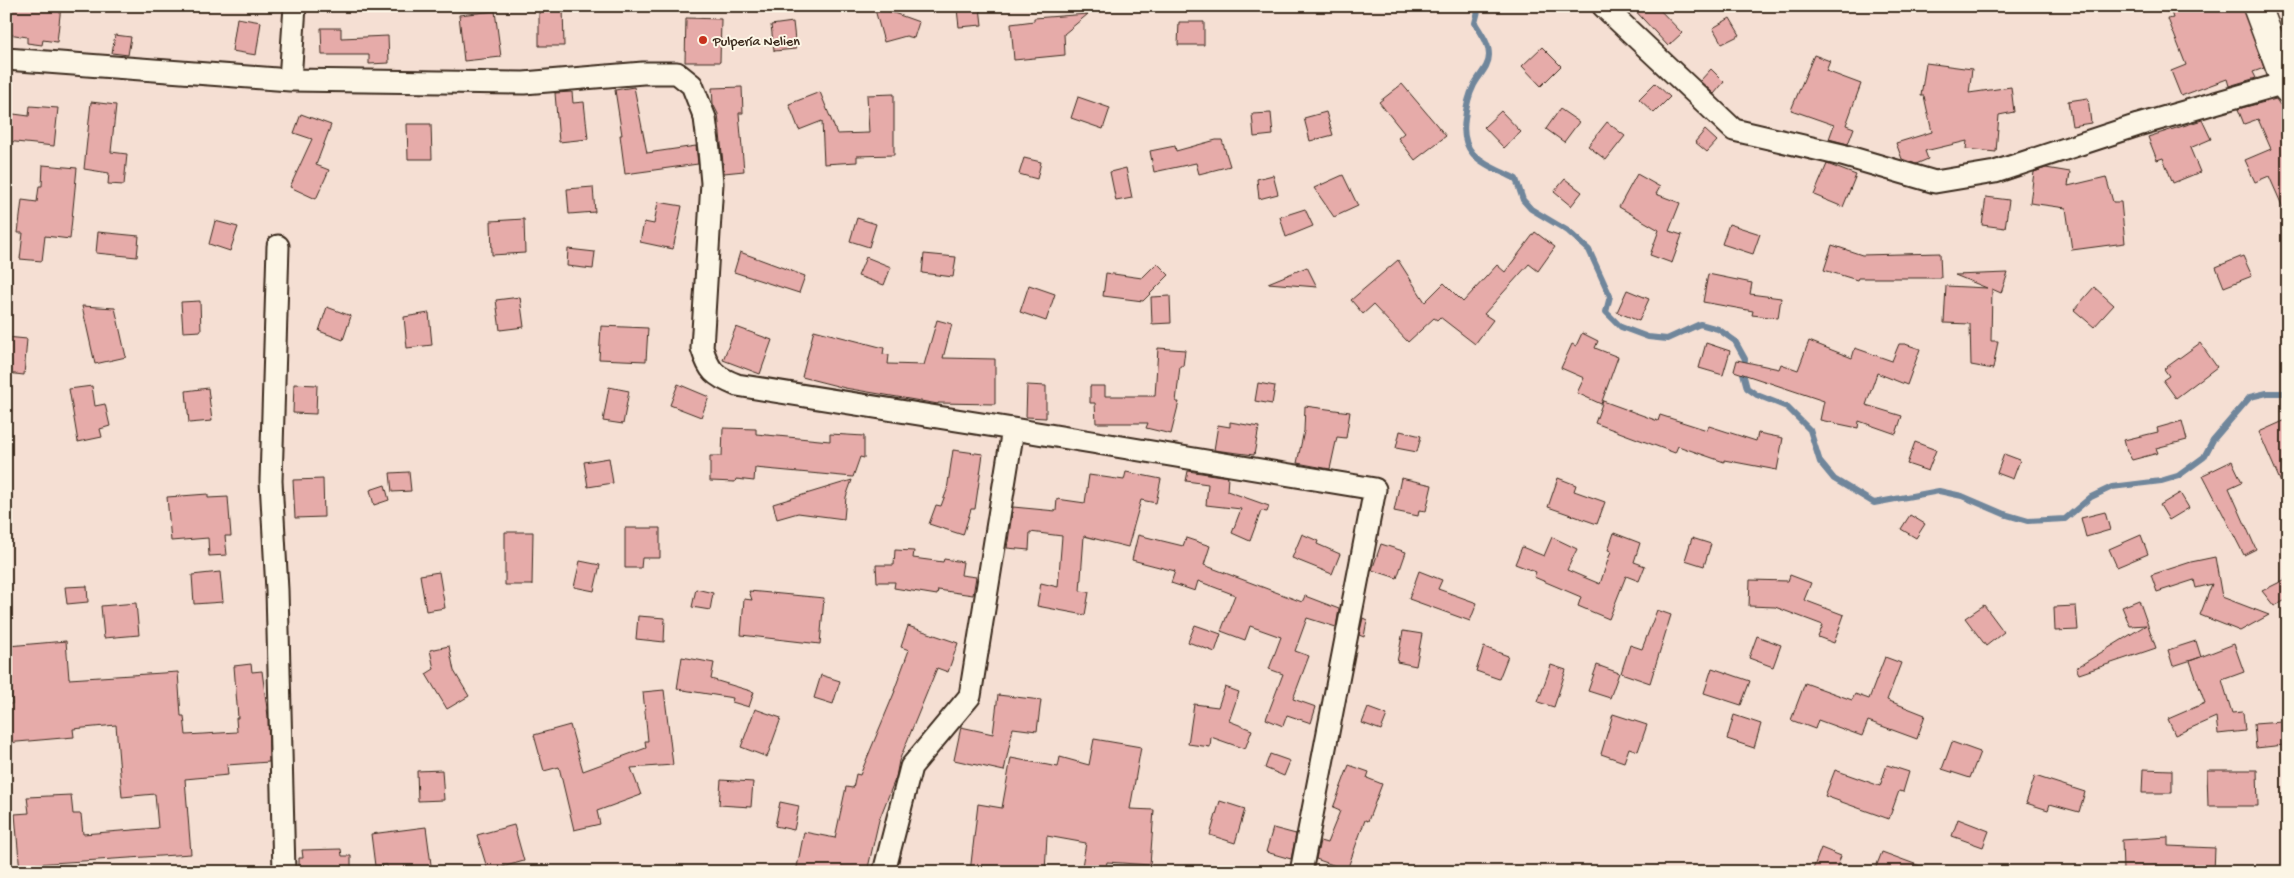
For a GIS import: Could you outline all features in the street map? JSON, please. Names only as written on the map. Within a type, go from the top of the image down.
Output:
[{"type":"street","points":[[290,80],[295,6]]},
{"type":"street","points":[[1603,6],[1734,130],[1842,155],[1935,182],[1995,172],[2138,125],[2286,86],[2257,6]]},
{"type":"street","points":[[6,59],[290,80],[524,83],[643,73],[677,73],[692,85],[705,118],[712,183],[702,348],[708,367],[718,378],[736,385],[1374,489],[1301,872]]},
{"type":"street","points":[[278,246],[271,481],[277,590],[284,872]]},
{"type":"street","points":[[884,872],[911,767],[970,696],[1013,429]]},
{"type":"building","points":[[13,6],[61,6],[57,42],[43,40],[42,45],[27,43],[27,37],[9,34]]},
{"type":"building","points":[[874,6],[919,22],[914,38],[906,36],[884,42]]},
{"type":"building","points":[[1631,6],[1656,6],[1682,33],[1668,46]]},
{"type":"building","points":[[2169,6],[2242,6],[2264,68],[2253,72],[2256,78],[2229,86],[2227,79],[2181,96],[2171,71],[2186,65],[2168,19],[2173,18]]},
{"type":"building","points":[[563,7],[564,46],[539,46],[539,8]]},
{"type":"building","points":[[980,7],[982,25],[959,27],[957,9]]},
{"type":"building","points":[[495,11],[501,57],[464,61],[459,15]]},
{"type":"building","points":[[1088,14],[1064,34],[1065,55],[1014,60],[1011,24],[1034,21],[1034,18]]},
{"type":"building","points":[[237,18],[261,22],[256,55],[232,51]]},
{"type":"building","name":"Pulpería Nelien","points":[[686,18],[721,19],[720,62],[685,62]]},
{"type":"building","points":[[1730,18],[1740,35],[1722,44],[1713,28]]},
{"type":"building","points":[[793,22],[796,49],[774,51],[771,25]]},
{"type":"building","points":[[1179,22],[1204,22],[1204,45],[1178,45]]},
{"type":"building","points":[[321,28],[341,28],[341,38],[388,36],[389,63],[369,64],[369,55],[322,55]]},
{"type":"building","points":[[115,35],[131,37],[128,55],[112,53]]},
{"type":"building","points":[[1542,47],[1561,66],[1541,86],[1522,66]]},
{"type":"building","points":[[1814,55],[1830,61],[1826,71],[1861,84],[1846,125],[1854,128],[1848,144],[1829,139],[1834,125],[1791,110]]},
{"type":"building","points":[[1926,63],[1972,69],[1969,93],[2011,87],[2014,112],[1999,115],[1996,152],[1966,149],[1967,141],[1925,151],[1928,159],[1916,164],[1902,159],[1896,143],[1932,132],[1924,96],[1921,96]]},
{"type":"building","points":[[1711,69],[1724,82],[1714,94],[1700,81]]},
{"type":"building","points":[[1655,83],[1670,97],[1654,113],[1639,99]]},
{"type":"building","points":[[1402,84],[1446,136],[1415,160],[1398,138],[1404,133],[1379,102]]},
{"type":"building","points":[[634,87],[647,153],[696,146],[698,164],[625,174],[620,135],[622,135],[615,90]]},
{"type":"building","points":[[742,87],[743,113],[739,113],[744,171],[724,173],[718,114],[713,104],[712,88]]},
{"type":"building","points":[[572,92],[573,103],[584,102],[588,139],[559,142],[555,93]]},
{"type":"building","points":[[820,92],[837,134],[869,133],[867,95],[894,94],[894,155],[857,156],[857,162],[824,164],[822,121],[799,130],[789,104]]},
{"type":"building","points":[[1078,97],[1110,108],[1103,129],[1071,118]]},
{"type":"building","points":[[2088,98],[2091,123],[2072,126],[2068,101]]},
{"type":"building","points":[[2276,99],[2282,105],[2288,123],[2288,219],[2269,176],[2255,182],[2245,160],[2271,149],[2258,119],[2244,124],[2238,109]]},
{"type":"building","points":[[91,102],[116,105],[111,152],[127,154],[124,185],[108,184],[109,173],[84,169]]},
{"type":"building","points":[[30,106],[58,108],[54,146],[6,141],[6,113],[29,116]]},
{"type":"building","points":[[1560,109],[1579,122],[1564,142],[1546,129]]},
{"type":"building","points":[[1501,111],[1521,132],[1504,148],[1484,127]]},
{"type":"building","points":[[1326,112],[1333,135],[1310,141],[1304,118]]},
{"type":"building","points":[[1271,113],[1273,135],[1254,137],[1252,114]]},
{"type":"building","points":[[301,114],[331,125],[316,165],[329,170],[316,199],[290,187],[312,139],[294,133]]},
{"type":"building","points":[[2202,120],[2211,139],[2190,148],[2200,172],[2173,183],[2163,158],[2157,160],[2148,137]]},
{"type":"building","points":[[1607,122],[1625,136],[1606,160],[1588,146]]},
{"type":"building","points":[[407,124],[431,124],[432,159],[408,159]]},
{"type":"building","points":[[1705,130],[1717,141],[1707,152],[1695,142]]},
{"type":"building","points":[[1222,140],[1230,166],[1199,174],[1196,163],[1154,172],[1150,151],[1175,146],[1176,151]]},
{"type":"building","points":[[1024,158],[1041,162],[1037,179],[1019,174]]},
{"type":"building","points":[[1827,164],[1856,175],[1843,207],[1814,195]]},
{"type":"building","points":[[43,165],[77,168],[70,239],[45,236],[42,261],[20,259],[23,233],[18,233],[22,200],[37,202],[39,186],[42,186]]},
{"type":"building","points":[[1126,168],[1132,198],[1116,201],[1110,172]]},
{"type":"building","points":[[2046,168],[2070,172],[2068,186],[2106,177],[2113,202],[2121,202],[2125,243],[2072,250],[2066,208],[2030,203],[2034,172]]},
{"type":"building","points":[[1637,174],[1660,187],[1656,194],[1680,203],[1669,231],[1682,235],[1672,263],[1650,255],[1659,230],[1619,207]]},
{"type":"building","points":[[1273,175],[1278,194],[1259,199],[1257,179]]},
{"type":"building","points":[[1343,175],[1358,206],[1334,217],[1314,188]]},
{"type":"building","points":[[1565,179],[1582,192],[1571,206],[1554,192]]},
{"type":"building","points":[[593,187],[595,212],[569,214],[567,189]]},
{"type":"building","points":[[1986,197],[2009,200],[2005,228],[1982,225]]},
{"type":"building","points":[[658,202],[682,206],[673,249],[640,242],[644,222],[654,224]]},
{"type":"building","points":[[1305,209],[1313,226],[1286,237],[1280,217]]},
{"type":"building","points":[[857,218],[876,224],[869,247],[850,241]]},
{"type":"building","points":[[524,219],[525,253],[492,255],[491,221]]},
{"type":"building","points":[[215,221],[238,227],[230,251],[209,244]]},
{"type":"building","points":[[1729,224],[1760,234],[1753,254],[1722,244]]},
{"type":"building","points":[[98,232],[139,236],[137,257],[96,253]]},
{"type":"building","points":[[1535,232],[1555,247],[1538,271],[1529,264],[1484,314],[1493,320],[1475,344],[1440,317],[1437,320],[1434,318],[1408,342],[1373,305],[1363,314],[1351,300],[1398,260],[1425,302],[1444,283],[1463,302],[1497,265],[1505,272]]},
{"type":"building","points":[[1832,245],[1862,255],[1940,253],[1941,278],[1858,278],[1857,280],[1824,270]]},
{"type":"building","points":[[568,249],[595,252],[593,269],[567,266]]},
{"type":"building","points":[[740,252],[805,276],[799,293],[734,272]]},
{"type":"building","points":[[924,254],[956,257],[953,277],[922,273]]},
{"type":"building","points":[[2243,256],[2252,276],[2224,287],[2216,267]]},
{"type":"building","points":[[866,257],[891,267],[884,285],[858,276]]},
{"type":"building","points":[[1157,263],[1169,275],[1143,301],[1103,296],[1106,273],[1142,278]]},
{"type":"building","points":[[1307,267],[1317,287],[1268,283]]},
{"type":"building","points":[[2008,273],[2001,293],[1992,289],[1991,341],[1998,341],[1993,369],[1971,365],[1970,324],[1944,323],[1946,286],[1987,288],[1955,275]]},
{"type":"building","points":[[1708,274],[1752,283],[1750,294],[1781,298],[1778,318],[1752,315],[1753,311],[1703,302]]},
{"type":"building","points":[[1029,285],[1055,294],[1046,321],[1020,312]]},
{"type":"building","points":[[2094,287],[2114,305],[2094,327],[2074,310]]},
{"type":"building","points":[[1627,290],[1649,299],[1639,321],[1617,312]]},
{"type":"building","points":[[1170,296],[1171,323],[1152,324],[1151,297]]},
{"type":"building","points":[[520,297],[524,327],[500,330],[496,300]]},
{"type":"building","points":[[200,301],[201,331],[183,332],[181,302]]},
{"type":"building","points":[[82,306],[115,308],[126,357],[95,364]]},
{"type":"building","points":[[327,307],[351,316],[343,340],[319,331]]},
{"type":"building","points":[[429,313],[432,345],[407,348],[404,317]]},
{"type":"building","points":[[937,320],[952,324],[943,358],[995,359],[995,404],[938,404],[845,388],[802,377],[814,330],[884,348],[883,354],[889,355],[888,364],[924,365]]},
{"type":"building","points":[[601,326],[648,328],[646,361],[599,359]]},
{"type":"building","points":[[736,327],[772,340],[760,374],[723,360]]},
{"type":"building","points":[[1582,333],[1598,341],[1595,348],[1618,357],[1601,404],[1577,393],[1584,378],[1561,368],[1572,344],[1576,346]]},
{"type":"building","points":[[6,337],[27,339],[24,375],[6,373]]},
{"type":"building","points":[[1809,341],[1852,358],[1855,348],[1892,361],[1899,344],[1920,349],[1907,385],[1877,373],[1866,405],[1902,416],[1896,434],[1859,421],[1858,428],[1820,420],[1824,401],[1734,371],[1737,360],[1779,369],[1781,364],[1798,370]]},
{"type":"building","points":[[1706,343],[1730,351],[1723,375],[1699,368]]},
{"type":"building","points":[[2200,343],[2217,367],[2176,398],[2163,380],[2169,376],[2164,369]]},
{"type":"building","points":[[1158,348],[1185,350],[1183,366],[1180,366],[1176,402],[1179,402],[1171,434],[1146,428],[1148,423],[1096,423],[1095,403],[1090,403],[1090,386],[1105,386],[1105,396],[1155,396]]},
{"type":"building","points":[[1258,383],[1275,386],[1272,404],[1255,401]]},
{"type":"building","points":[[294,384],[317,385],[316,414],[293,413]]},
{"type":"building","points":[[678,384],[709,397],[701,417],[670,405]]},
{"type":"building","points":[[1027,385],[1046,386],[1046,418],[1026,417]]},
{"type":"building","points":[[92,386],[95,406],[105,404],[110,426],[100,429],[102,437],[78,442],[69,389]]},
{"type":"building","points":[[609,387],[629,391],[623,424],[603,421]]},
{"type":"building","points":[[208,388],[212,421],[189,423],[186,391]]},
{"type":"building","points":[[1603,401],[1658,421],[1660,415],[1707,430],[1709,426],[1756,441],[1758,433],[1783,438],[1777,470],[1724,460],[1724,462],[1678,446],[1675,453],[1595,423]]},
{"type":"building","points":[[1305,406],[1350,412],[1346,438],[1337,437],[1330,469],[1297,463],[1304,431]]},
{"type":"building","points":[[2288,419],[2288,499],[2259,432]]},
{"type":"building","points":[[2182,421],[2187,440],[2156,448],[2158,453],[2132,460],[2124,440],[2158,432],[2157,428]]},
{"type":"building","points":[[1230,422],[1259,427],[1254,455],[1214,450],[1218,425],[1230,427]]},
{"type":"building","points":[[723,428],[756,429],[756,434],[830,441],[830,434],[864,436],[864,458],[860,457],[853,477],[755,468],[754,481],[736,479],[735,482],[710,481],[710,456],[722,456]]},
{"type":"building","points":[[1400,431],[1421,436],[1417,452],[1396,448]]},
{"type":"building","points":[[1915,442],[1936,450],[1928,471],[1907,464]]},
{"type":"building","points":[[953,450],[983,454],[975,509],[971,509],[963,535],[929,524],[936,505],[941,506],[947,490]]},
{"type":"building","points":[[2004,454],[2020,460],[2013,479],[1997,473]]},
{"type":"building","points":[[609,458],[613,483],[588,487],[584,462]]},
{"type":"building","points":[[2232,461],[2242,482],[2229,488],[2256,549],[2244,555],[2203,475]]},
{"type":"building","points":[[1188,471],[1228,477],[1227,491],[1269,506],[1267,512],[1261,511],[1250,541],[1232,533],[1241,509],[1206,505],[1208,484],[1186,481]]},
{"type":"building","points":[[409,472],[411,491],[392,492],[390,473]]},
{"type":"building","points":[[1126,472],[1161,479],[1156,503],[1141,500],[1128,547],[1084,536],[1080,591],[1089,592],[1085,615],[1037,606],[1041,583],[1058,587],[1062,536],[1030,532],[1029,550],[1007,548],[1013,507],[1056,511],[1057,499],[1085,503],[1089,475],[1124,480]]},
{"type":"building","points":[[1401,478],[1432,485],[1426,511],[1419,510],[1418,516],[1394,511]]},
{"type":"building","points":[[1558,478],[1576,485],[1574,491],[1605,502],[1597,524],[1548,507]]},
{"type":"building","points":[[323,479],[324,517],[295,518],[293,480]]},
{"type":"building","points":[[852,480],[846,497],[844,519],[798,513],[777,519],[773,504]]},
{"type":"building","points":[[385,485],[389,500],[374,505],[370,490]]},
{"type":"building","points":[[2180,493],[2189,508],[2169,520],[2160,505]]},
{"type":"building","points":[[208,494],[208,498],[228,497],[231,536],[225,536],[227,555],[209,556],[208,538],[171,541],[167,497]]},
{"type":"building","points":[[2105,512],[2110,530],[2086,537],[2081,518]]},
{"type":"building","points":[[1910,515],[1925,524],[1916,538],[1901,529]]},
{"type":"building","points":[[625,528],[660,528],[660,558],[642,558],[641,568],[625,568]]},
{"type":"building","points":[[505,532],[533,532],[532,585],[505,585]]},
{"type":"building","points":[[1614,533],[1640,543],[1634,562],[1645,566],[1639,581],[1626,576],[1609,619],[1578,606],[1581,597],[1534,577],[1536,572],[1515,564],[1522,547],[1544,556],[1552,537],[1577,549],[1567,570],[1600,584],[1611,551],[1608,550]]},
{"type":"building","points":[[1302,534],[1318,541],[1317,544],[1340,554],[1332,574],[1292,558]]},
{"type":"building","points":[[1138,535],[1183,546],[1186,538],[1210,546],[1204,565],[1302,602],[1305,596],[1339,609],[1336,627],[1307,618],[1295,651],[1309,656],[1293,699],[1316,707],[1311,723],[1287,715],[1283,726],[1266,719],[1283,674],[1269,669],[1281,637],[1250,626],[1245,640],[1221,631],[1235,595],[1198,581],[1195,591],[1171,583],[1175,571],[1132,560]]},
{"type":"building","points":[[2141,535],[2148,554],[2117,567],[2109,549]]},
{"type":"building","points":[[1692,538],[1711,544],[1704,566],[1685,560]]},
{"type":"building","points":[[1381,544],[1406,552],[1397,578],[1372,570]]},
{"type":"building","points":[[895,550],[914,551],[913,558],[943,562],[944,559],[963,562],[961,575],[976,577],[973,595],[938,590],[937,595],[894,588],[895,582],[877,582],[876,565],[894,565]]},
{"type":"building","points":[[2215,557],[2222,597],[2269,615],[2240,631],[2200,615],[2212,584],[2196,588],[2194,580],[2157,592],[2151,575],[2191,562]]},
{"type":"building","points":[[580,561],[600,565],[594,591],[574,587]]},
{"type":"building","points":[[1419,571],[1442,580],[1438,589],[1477,603],[1470,621],[1409,599]]},
{"type":"building","points":[[220,572],[223,602],[194,604],[192,575]]},
{"type":"building","points":[[439,572],[445,608],[426,611],[420,575]]},
{"type":"building","points":[[1790,575],[1811,583],[1804,600],[1844,615],[1834,643],[1818,637],[1823,625],[1775,607],[1749,606],[1750,580],[1788,581]]},
{"type":"building","points":[[2288,578],[2288,599],[2274,606],[2262,591]]},
{"type":"building","points":[[87,586],[88,602],[67,604],[65,587]]},
{"type":"building","points":[[696,589],[713,593],[710,610],[692,607]]},
{"type":"building","points":[[749,591],[824,598],[820,644],[741,635],[744,599],[752,600]]},
{"type":"building","points":[[2139,600],[2156,648],[2079,674],[2076,668],[2146,625],[2130,626],[2122,607]]},
{"type":"building","points":[[136,603],[139,635],[104,638],[101,606]]},
{"type":"building","points":[[1984,605],[2004,632],[1986,646],[1965,618]]},
{"type":"building","points":[[2076,606],[2078,630],[2055,631],[2054,607]]},
{"type":"building","points":[[1657,610],[1671,615],[1650,683],[1621,673],[1630,645],[1642,649]]},
{"type":"building","points":[[638,616],[665,618],[664,642],[636,639]]},
{"type":"building","points":[[1363,618],[1367,620],[1364,637],[1359,635]]},
{"type":"building","points":[[1195,625],[1221,634],[1215,652],[1188,642]]},
{"type":"building","points":[[908,626],[958,643],[948,672],[937,668],[899,761],[896,777],[879,820],[867,872],[796,872],[804,832],[835,838],[846,787],[853,788],[856,774],[860,775],[895,691],[909,650],[901,647]]},
{"type":"building","points":[[1403,631],[1422,634],[1416,666],[1397,662]]},
{"type":"building","points":[[1757,636],[1781,645],[1773,667],[1749,658]]},
{"type":"building","points":[[66,641],[69,679],[178,672],[181,716],[184,716],[186,735],[237,732],[236,718],[238,718],[234,666],[251,664],[252,672],[262,671],[268,716],[269,762],[227,765],[228,775],[185,779],[191,854],[36,864],[37,872],[20,872],[15,814],[29,813],[27,797],[71,795],[73,814],[81,814],[83,834],[158,828],[155,794],[122,797],[116,725],[73,729],[74,737],[6,743],[6,704],[12,704],[8,646]]},
{"type":"building","points":[[2196,641],[2201,657],[2173,666],[2168,650]]},
{"type":"building","points":[[2234,644],[2244,672],[2222,680],[2232,713],[2243,712],[2245,731],[2218,734],[2216,717],[2175,735],[2168,719],[2205,703],[2190,661]]},
{"type":"building","points":[[449,646],[454,671],[469,696],[447,709],[426,674],[434,669],[430,650]]},
{"type":"building","points":[[1484,647],[1508,656],[1499,679],[1476,671]]},
{"type":"building","points":[[682,657],[714,663],[711,679],[754,692],[749,707],[732,702],[733,698],[677,689]]},
{"type":"building","points":[[1885,657],[1901,663],[1887,700],[1925,715],[1917,739],[1868,721],[1862,736],[1818,720],[1815,729],[1791,720],[1805,683],[1852,700],[1855,694],[1869,699]]},
{"type":"building","points":[[1551,665],[1566,670],[1554,707],[1538,702]]},
{"type":"building","points":[[1597,665],[1619,673],[1610,698],[1588,691]]},
{"type":"building","points":[[1712,668],[1750,681],[1741,705],[1704,693]]},
{"type":"building","points":[[821,675],[840,681],[833,704],[814,698]]},
{"type":"building","points":[[1225,687],[1239,692],[1229,721],[1252,730],[1245,749],[1211,737],[1210,747],[1188,744],[1194,704],[1218,707]]},
{"type":"building","points":[[664,690],[673,765],[631,768],[641,795],[597,811],[600,824],[574,830],[559,767],[544,771],[534,735],[570,725],[583,771],[646,748],[645,741],[648,741],[643,692]]},
{"type":"building","points":[[998,695],[1041,700],[1037,731],[1013,728],[1004,771],[954,760],[961,727],[993,734]]},
{"type":"building","points":[[1368,708],[1387,715],[1381,730],[1362,723]]},
{"type":"building","points":[[755,709],[781,718],[767,757],[741,747]]},
{"type":"building","points":[[1613,714],[1647,725],[1638,751],[1629,748],[1624,762],[1601,754]]},
{"type":"building","points":[[1734,715],[1761,724],[1754,748],[1727,739]]},
{"type":"building","points":[[2282,722],[2284,745],[2256,748],[2254,724]]},
{"type":"building","points":[[1094,739],[1141,747],[1130,809],[1154,810],[1150,865],[1107,862],[1105,872],[1081,872],[1086,843],[1047,836],[1045,872],[1002,869],[1002,872],[970,872],[978,804],[1002,808],[1011,758],[1058,767],[1060,757],[1089,765]]},
{"type":"building","points":[[1952,742],[1980,752],[1970,778],[1942,769]]},
{"type":"building","points":[[1270,754],[1290,761],[1284,776],[1265,768]]},
{"type":"building","points":[[1349,765],[1369,772],[1367,778],[1382,784],[1368,821],[1365,820],[1347,870],[1316,859],[1320,841],[1327,843],[1340,811],[1333,808]]},
{"type":"building","points":[[1887,765],[1909,772],[1903,792],[1899,791],[1889,819],[1825,796],[1835,770],[1880,786]]},
{"type":"building","points":[[2143,769],[2172,770],[2172,793],[2142,793]]},
{"type":"building","points":[[442,770],[444,800],[418,801],[417,771]]},
{"type":"building","points":[[2207,770],[2257,770],[2258,806],[2208,806]]},
{"type":"building","points":[[2035,776],[2085,792],[2079,812],[2050,804],[2048,810],[2026,803]]},
{"type":"building","points":[[721,780],[753,782],[751,807],[719,805]]},
{"type":"building","points":[[1220,801],[1245,809],[1235,843],[1210,835]]},
{"type":"building","points":[[780,802],[799,806],[794,830],[775,826]]},
{"type":"building","points":[[1958,819],[1989,831],[1983,847],[1952,836]]},
{"type":"building","points":[[514,825],[524,861],[488,871],[477,835]]},
{"type":"building","points":[[426,827],[432,872],[388,872],[387,865],[375,866],[371,834]]},
{"type":"building","points":[[1273,828],[1296,834],[1291,859],[1266,852]]},
{"type":"building","points":[[2168,837],[2168,846],[2215,848],[2214,872],[2195,872],[2195,868],[2123,871],[2122,840]]},
{"type":"building","points":[[1821,848],[1841,856],[1835,872],[1812,872]]},
{"type":"building","points":[[341,849],[342,856],[351,856],[351,872],[299,872],[299,858],[303,858],[302,850]]},
{"type":"building","points":[[1882,852],[1931,870],[1931,872],[1874,872]]},
{"type":"waterway","points":[[1483,6],[1478,11],[1475,23],[1486,42],[1489,59],[1472,89],[1466,110],[1464,132],[1466,143],[1471,151],[1486,164],[1516,179],[1523,200],[1531,209],[1568,231],[1589,250],[1610,296],[1606,312],[1621,327],[1648,337],[1667,339],[1700,324],[1718,329],[1735,341],[1745,359],[1743,373],[1747,388],[1757,395],[1787,407],[1810,430],[1820,462],[1834,479],[1874,503],[1939,491],[1962,496],[2004,514],[2028,521],[2065,519],[2091,497],[2112,487],[2161,481],[2178,476],[2204,457],[2213,440],[2250,397],[2267,393],[2288,393]]},
{"type":"place","name":"Pulpería Nelien","points":[[703,40]]}]
